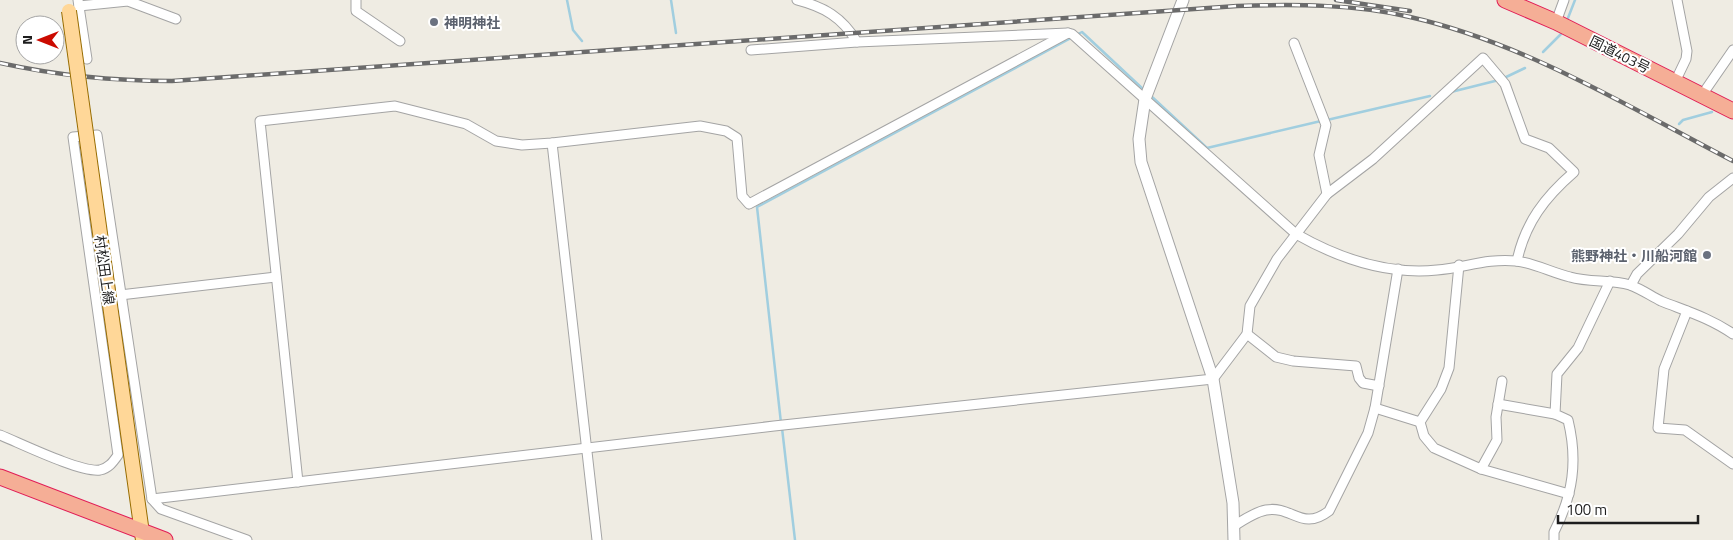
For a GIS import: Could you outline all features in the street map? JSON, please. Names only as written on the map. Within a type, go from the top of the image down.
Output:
[{"type":"highway","name":"国道403号","points":[[1505,0],[1556,22],[1733,110]]},
{"type":"highway","points":[[0,477],[142,536],[165,540]]},
{"type":"main road","name":"村松田上線","points":[[73,4],[115,296],[142,536]]},
{"type":"street","points":[[356,0],[356,11],[400,41]]},
{"type":"street","points":[[797,0],[819,6],[840,19],[857,42]]},
{"type":"street","points":[[1183,0],[1145,100],[1139,139],[1141,162],[1213,379],[1224,435],[1234,540]]},
{"type":"street","points":[[1556,22],[1564,0]]},
{"type":"street","points":[[1675,82],[1686,58],[1687,51],[1677,0]]},
{"type":"street","points":[[87,58],[73,4],[128,1],[176,19]]},
{"type":"street","points":[[298,482],[260,121],[396,106],[466,124],[496,141],[522,145],[552,144],[700,126],[726,131],[736,138],[742,196],[749,204],[1068,33]]},
{"type":"street","points":[[751,50],[857,42],[1068,33],[1296,234],[1319,248],[1346,259],[1398,269],[1437,270],[1484,260],[1517,261],[1573,278],[1632,285],[1687,311],[1715,321],[1733,334]]},
{"type":"street","points":[[1294,43],[1326,125],[1319,155],[1327,194]]},
{"type":"street","points":[[1702,95],[1733,50]]},
{"type":"street","points":[[152,499],[784,425],[1213,379],[1247,334],[1250,306],[1277,259],[1327,194],[1374,159],[1483,58],[1505,84],[1525,139],[1549,148],[1574,172],[1545,200],[1533,218],[1521,241],[1517,261]]},
{"type":"street","points":[[0,435],[74,465],[99,470],[111,465],[118,455],[73,137],[97,135],[115,296],[152,499],[161,509],[248,540]]},
{"type":"street","points":[[552,144],[598,540]]},
{"type":"street","points":[[1632,285],[1637,274],[1678,234],[1709,197],[1733,178]]},
{"type":"street","points":[[1459,265],[1449,368],[1440,389],[1420,422],[1424,436],[1434,448],[1481,469],[1569,494]]},
{"type":"street","points":[[1234,526],[1266,510],[1279,511],[1309,521],[1319,518],[1328,511],[1368,433],[1375,408],[1398,269]]},
{"type":"street","points":[[115,296],[276,277]]},
{"type":"street","points":[[1555,414],[1557,374],[1578,348],[1610,281]]},
{"type":"street","points":[[1687,311],[1664,368],[1658,428],[1685,430],[1733,464]]},
{"type":"street","points":[[1247,334],[1276,357],[1293,361],[1356,366],[1359,378],[1363,383],[1379,386]]},
{"type":"street","points":[[1481,469],[1498,440],[1498,404],[1502,381]]},
{"type":"street","points":[[1498,404],[1555,414],[1568,420],[1572,434],[1573,483],[1554,532],[1554,540]]},
{"type":"street","points":[[1375,408],[1420,422]]},
{"type":"waterway","points":[[567,0],[573,30],[582,41]]},
{"type":"waterway","points":[[671,0],[676,33]]},
{"type":"waterway","points":[[1568,18],[1575,0]]},
{"type":"waterway","points":[[1076,35],[1082,32],[1144,90]]},
{"type":"waterway","points":[[1543,52],[1561,34]]},
{"type":"waterway","points":[[781,423],[757,207],[1071,38]]},
{"type":"waterway","points":[[1504,78],[1525,68]]},
{"type":"waterway","points":[[1451,92],[1499,80]]},
{"type":"waterway","points":[[1150,95],[1207,148],[1321,121]]},
{"type":"waterway","points":[[1327,120],[1430,96]]},
{"type":"waterway","points":[[1679,124],[1683,120],[1712,112]]},
{"type":"waterway","points":[[782,428],[795,540]]},
{"type":"railway","points":[[1336,0],[1410,11]]},
{"type":"railway","points":[[0,63],[85,77],[172,81],[1237,6],[1345,7],[1410,17],[1453,28],[1494,43],[1576,78],[1733,161]]},
{"type":"place","name":"神明神社","points":[[434,22]]},
{"type":"place","name":"熊野神社・川船河館","points":[[1707,255]]}]
